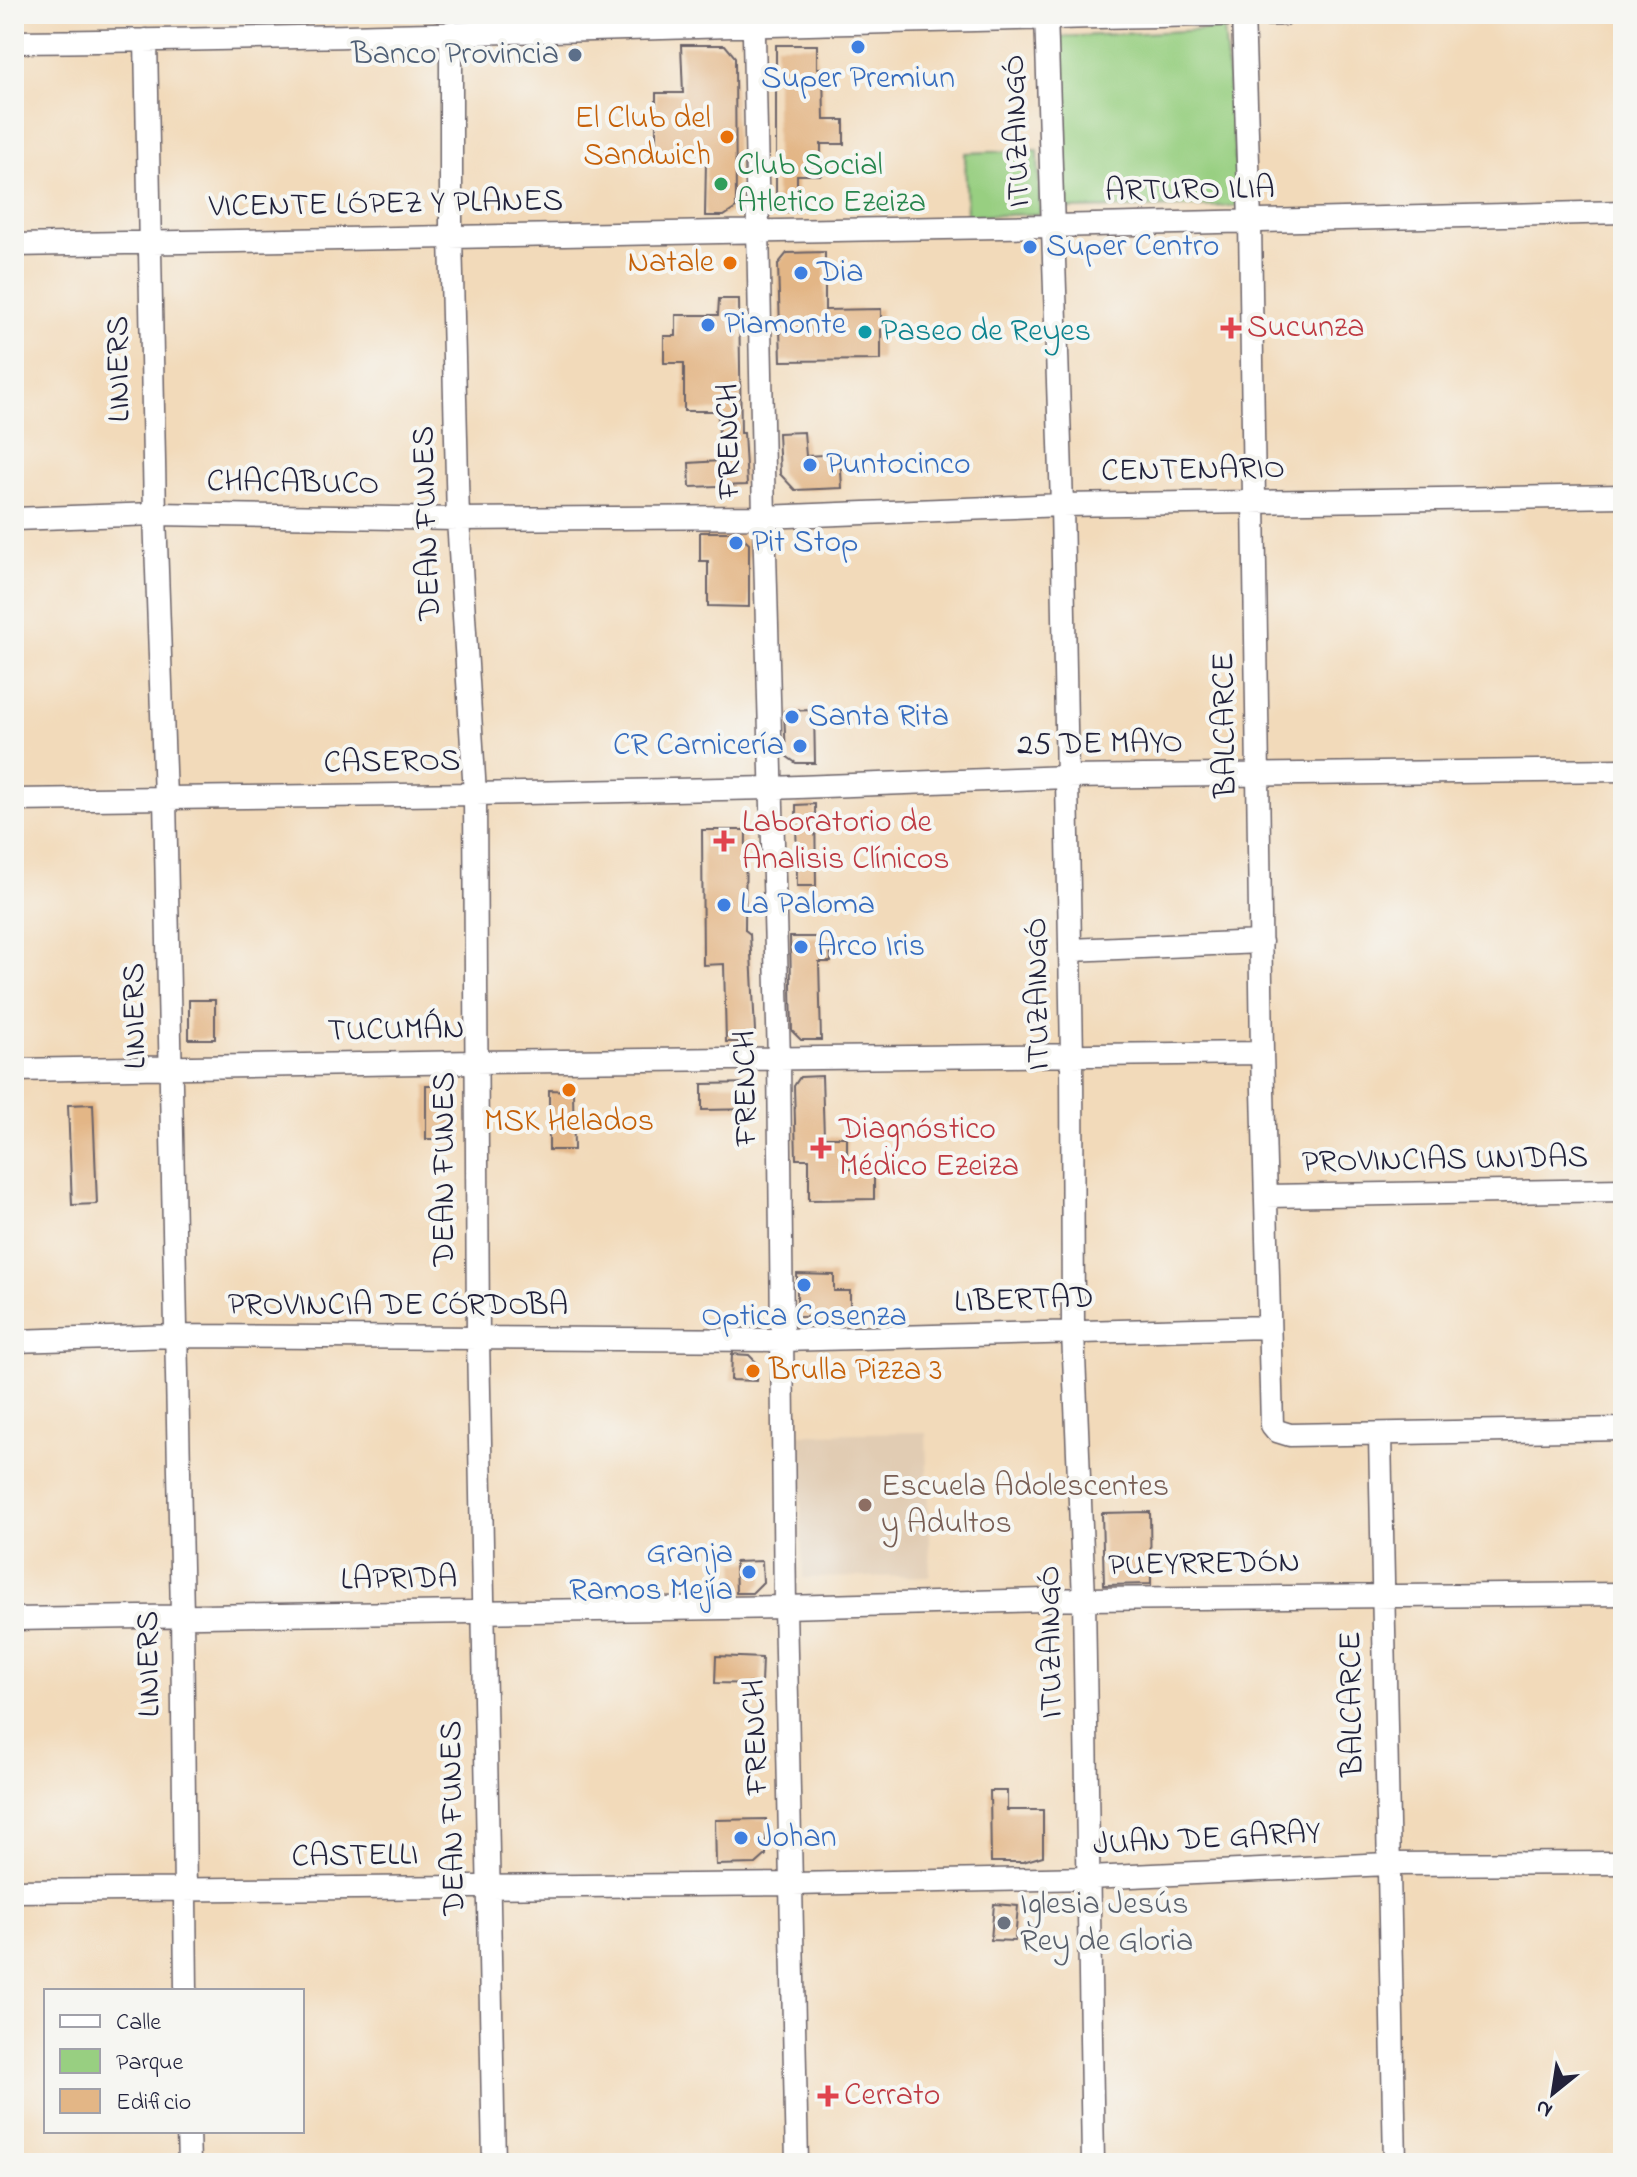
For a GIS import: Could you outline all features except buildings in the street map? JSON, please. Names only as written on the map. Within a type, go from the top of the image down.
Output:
[{"type":"street","name":"BALCARCE","points":[[1244,14],[1270,1415],[1277,1431],[1290,1435],[1380,1435],[1395,2163]]},
{"type":"street","points":[[14,42],[451,32],[750,20],[1284,14]]},
{"type":"street","name":"ITUZAINGÓ","points":[[1046,15],[1062,505],[1072,1056],[1073,1332],[1084,1599],[1093,2163]]},
{"type":"street","name":"FRENCH","points":[[750,20],[759,232],[779,1060],[785,1607],[797,2163]]},
{"type":"street","name":"DEAN FUNES","points":[[451,32],[451,236],[458,519],[475,794],[478,1339],[494,2163]]},
{"type":"street","name":"LINIERS","points":[[146,40],[182,1615],[186,1989]]},
{"type":"street","name":"ARTURO ILIA","points":[[759,232],[1623,212]]},
{"type":"street","name":"VICENTE LÓPEZ Y PLANES","points":[[14,245],[759,232]]},
{"type":"street","name":"CENTENARIO","points":[[764,517],[1062,505],[1623,496]]},
{"type":"street","name":"CHACABUCO","points":[[14,519],[155,514],[458,519],[764,517]]},
{"type":"street","name":"25 DE MAYO","points":[[771,788],[1067,777],[1623,770]]},
{"type":"street","name":"CASEROS","points":[[14,800],[771,788]]},
{"type":"street","points":[[1070,950],[1261,942]]},
{"type":"street","points":[[779,1060],[1262,1053]]},
{"type":"street","name":"TUCUMÁN","points":[[14,1070],[779,1060]]},
{"type":"street","name":"PROVINCIAS UNIDAS","points":[[1267,1196],[1623,1190]]},
{"type":"street","name":"LIBERTAD","points":[[782,1340],[1268,1327]]},
{"type":"street","name":"PROVINCIA DE CÓRDOBA","points":[[14,1341],[175,1336],[782,1340]]},
{"type":"street","points":[[1380,1435],[1623,1429]]},
{"type":"street","name":"PUEYRREDÓN","points":[[785,1607],[1084,1599],[1623,1594]]},
{"type":"street","name":"LAPRIDA","points":[[14,1619],[785,1607]]},
{"type":"street","name":"JUAN DE GARAY","points":[[793,1884],[1089,1878],[1387,1864],[1623,1863]]},
{"type":"street","name":"CASTELLI","points":[[14,1891],[793,1884]]},
{"type":"street","points":[[188,2133],[189,2163]]},
{"type":"shaded area","name":"Escuela Adolescentes y Adultos","points":[[926,1432],[930,1576],[803,1578],[799,1434]]},
{"type":"green space","points":[[1224,29],[1239,206],[1063,209],[1059,37]]},
{"type":"green space","points":[[1038,150],[1040,214],[967,216],[965,153]]},
{"type":"place","name":"Super Premiun","points":[[858,47]]},
{"type":"place","name":"Banco Provincia","points":[[575,55]]},
{"type":"place","name":"El Club del Sandwich","points":[[727,137]]},
{"type":"place","name":"Club Social Atletico Ezeiza","points":[[721,184]]},
{"type":"place","name":"Super Centro","points":[[1030,247]]},
{"type":"place","name":"Natale","points":[[730,263]]},
{"type":"place","name":"Dia","points":[[801,273]]},
{"type":"place","name":"Piamonte","points":[[708,325]]},
{"type":"place","name":"Sucunza","points":[[1231,328]]},
{"type":"place","name":"Paseo de Reyes","points":[[865,332]]},
{"type":"place","name":"Puntocinco","points":[[810,465]]},
{"type":"place","name":"Pit Stop","points":[[736,543]]},
{"type":"place","name":"Santa Rita","points":[[792,717]]},
{"type":"place","name":"CR Carnicería","points":[[800,746]]},
{"type":"place","name":"Laboratorio de Analisis Clínicos","points":[[724,841]]},
{"type":"place","name":"La Paloma","points":[[724,905]]},
{"type":"place","name":"Arco Iris","points":[[801,947]]},
{"type":"place","name":"MSK Helados","points":[[569,1090]]},
{"type":"place","name":"Diagnóstico Médico Ezeiza","points":[[821,1148]]},
{"type":"place","name":"Optica Cosenza","points":[[804,1285]]},
{"type":"place","name":"Brulla Pizza 3","points":[[753,1371]]},
{"type":"place","name":"Escuela Adolescentes y Adultos","points":[[865,1505]]},
{"type":"place","name":"Granja Ramos Mejía","points":[[749,1572]]},
{"type":"place","name":"Johan","points":[[741,1838]]},
{"type":"place","name":"Iglesia Jesús Rey de Gloria","points":[[1004,1923]]},
{"type":"place","name":"Cerrato","points":[[828,2096]]}]
